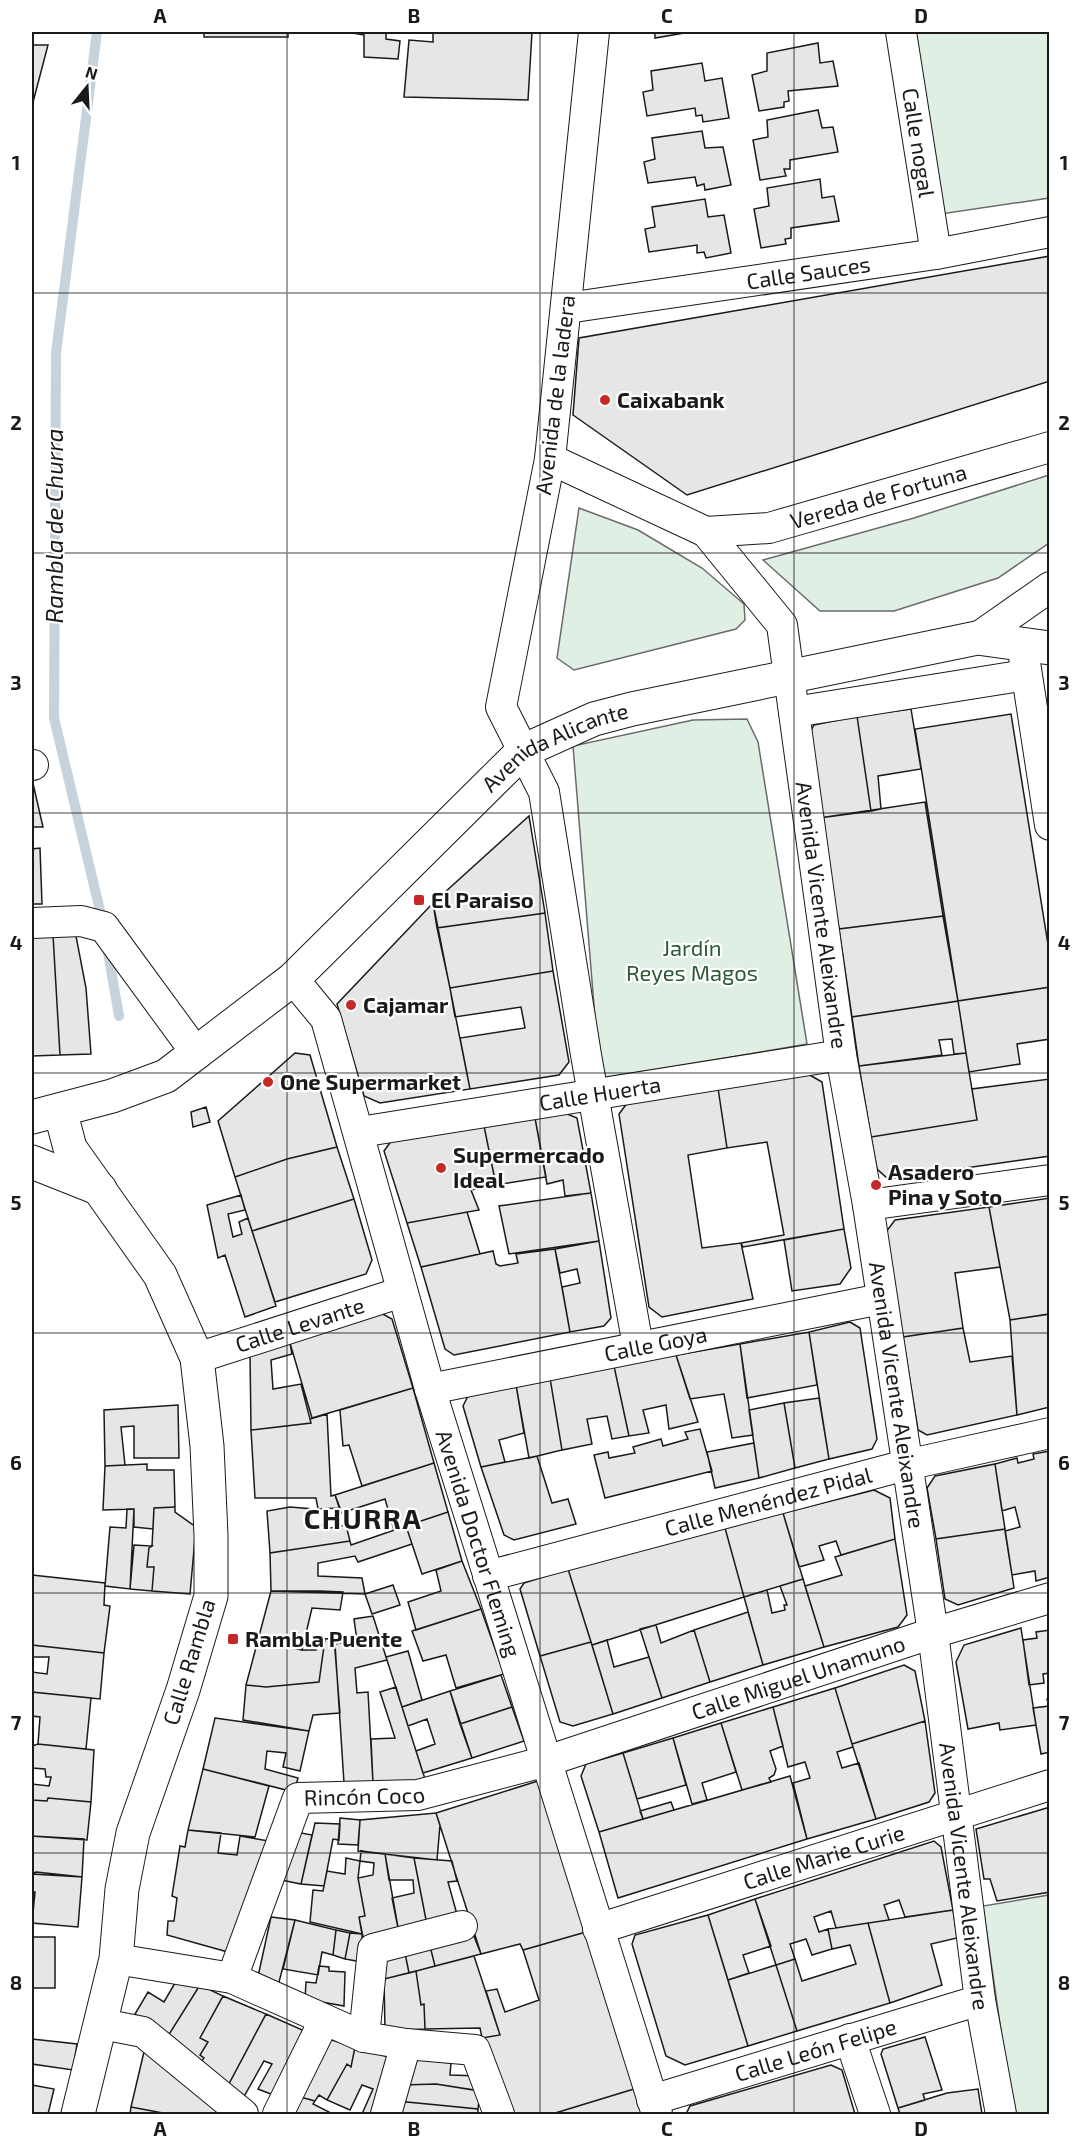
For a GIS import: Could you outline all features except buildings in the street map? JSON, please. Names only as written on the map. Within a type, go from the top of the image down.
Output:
[{"type":"street","name":"Avenida de la ladera","points":[[594,32],[550,459],[501,707],[544,792],[593,1095],[638,1346]]},
{"type":"street","name":"Calle nogal","points":[[901,32],[936,254]]},
{"type":"street","name":"Calle Sauces","points":[[567,308],[936,254],[1050,232]]},
{"type":"street","name":"Vereda de Fortuna","points":[[706,532],[769,528],[1050,447]]},
{"type":"street","points":[[550,459],[706,532]]},
{"type":"street","name":"Avenida Vicente Aleixandre","points":[[706,532],[782,625],[842,1055],[868,1205],[933,1633],[980,2000],[1001,2115]]},
{"type":"street","points":[[977,638],[1050,587]]},
{"type":"street","name":"Avenida Alicante","points":[[46,1114],[112,1096],[166,1076],[197,1054],[293,979],[523,751],[594,718],[977,638],[1032,656]]},
{"type":"street","points":[[794,712],[1032,656],[1050,825]]},
{"type":"street","points":[[32,923],[81,921],[104,927],[197,1054]]},
{"type":"street","name":"Avenida Doctor Fleming","points":[[293,979],[327,1019],[430,1389],[655,2107]]},
{"type":"street","name":"Calle Huerta","points":[[360,1132],[842,1055]]},
{"type":"street","name":"Calle Rambla","points":[[46,1114],[160,1275],[197,1358],[207,1446],[211,1596],[183,1690],[133,1833],[122,1889],[116,1959],[78,2115]]},
{"type":"street","points":[[32,1162],[100,1188]]},
{"type":"street","points":[[868,1205],[1050,1180]]},
{"type":"street","name":"Calle Levante","points":[[197,1358],[402,1292]]},
{"type":"street","name":"Calle Goya","points":[[430,1389],[881,1299]]},
{"type":"street","name":"Calle Menéndez Pidal","points":[[488,1576],[906,1465],[1050,1433]]},
{"type":"street","name":"Calle Miguel Unamuno","points":[[547,1761],[933,1633],[1050,1598]]},
{"type":"street","name":"Rincón Coco","points":[[232,1978],[298,1798],[418,1795],[547,1761]]},
{"type":"street","name":"Calle Marie Curie","points":[[598,1929],[1050,1785]]},
{"type":"street","points":[[364,2037],[373,1949],[462,1926]]},
{"type":"street","points":[[116,1959],[232,1978],[364,2037],[406,2044],[475,2050],[499,2115]]},
{"type":"street","name":"Calle León Felipe","points":[[655,2107],[850,2039],[980,2000]]},
{"type":"street","points":[[278,2115],[324,2021]]},
{"type":"street","points":[[102,2024],[144,2032],[243,2115]]},
{"type":"street","points":[[850,2039],[875,2115]]},
{"type":"street","points":[[386,2115],[406,2044]]},
{"type":"green space","points":[[914,32],[1049,32],[1049,198],[941,214]]},
{"type":"green space","points":[[1049,475],[1049,543],[998,578],[894,611],[820,611],[763,560],[914,518]]},
{"type":"green space","points":[[579,508],[638,530],[702,568],[744,604],[745,620],[736,629],[574,670],[557,658]]},
{"type":"green space","name":"Jardín Reyes Magos","points":[[747,719],[758,742],[807,1044],[600,1080],[573,746],[693,720]]},
{"type":"green space","points":[[1049,1895],[1049,2114],[1013,2114],[983,1906]]},
{"type":"waterway","name":"Rambla de Churra","points":[[97,32],[56,353],[54,718],[103,923]]},
{"type":"waterway","name":"Rambla de Churra","points":[[107,947],[119,1016]]},
{"type":"place","name":"Caixabank","points":[[605,400]]},
{"type":"place","name":"El Paraiso","points":[[419,900]]},
{"type":"place","name":"Cajamar","points":[[351,1005]]},
{"type":"place","name":"One Supermarket","points":[[268,1082]]},
{"type":"place","name":"Supermercado Ideal","points":[[441,1168]]},
{"type":"place","name":"Asadero Pina y Soto","points":[[876,1185]]},
{"type":"place","name":"Rambla Puente","points":[[233,1639]]},
{"type":"district","name":"CHURRA","points":[[363,1519]]}]
